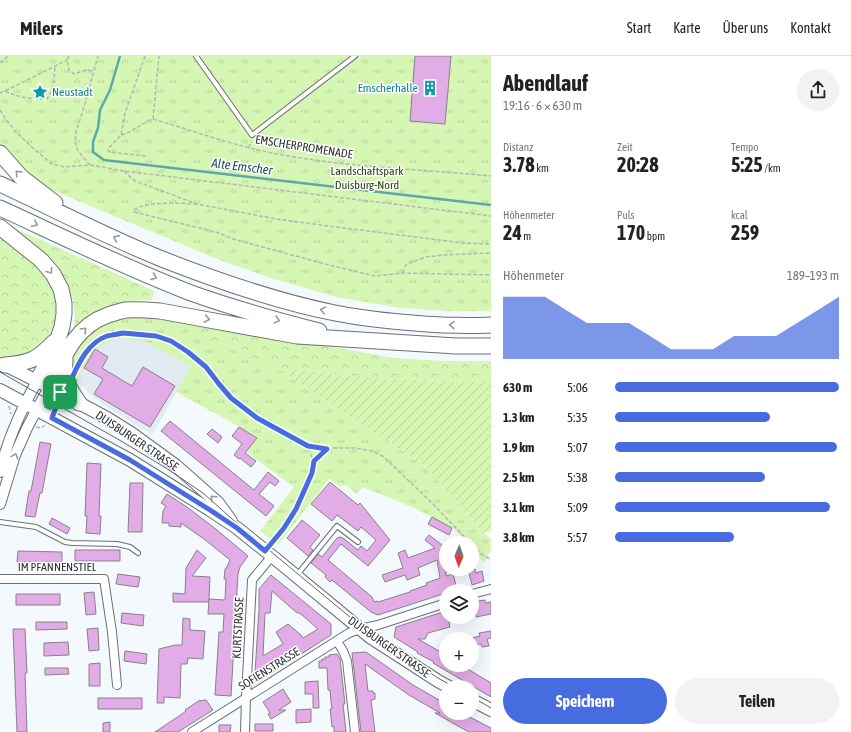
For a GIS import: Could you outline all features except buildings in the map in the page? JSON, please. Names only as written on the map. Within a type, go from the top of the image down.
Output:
[{"type":"highway","points":[[0,153],[21,177],[84,224]]},
{"type":"highway","points":[[0,184],[84,224],[161,258],[256,293],[336,313],[374,320],[412,324],[491,325]]},
{"type":"highway","points":[[0,208],[136,270],[232,307],[275,320],[335,334],[381,342]]},
{"type":"highway","points":[[0,227],[41,260],[53,274],[61,289],[64,303],[64,314],[62,327],[54,350],[53,385]]},
{"type":"highway","points":[[53,385],[65,354],[71,344],[85,328],[99,318],[114,312],[125,310],[139,309],[184,314],[297,336],[456,346],[491,346]]},
{"type":"highway","points":[[2,364],[21,363],[35,358],[47,350],[59,337]]},
{"type":"highway","points":[[53,385],[68,386],[79,403]]},
{"type":"main road","points":[[2,364],[53,385]]},
{"type":"main road","name":"DUISBURGER STRASSE","points":[[0,390],[130,460],[210,510],[237,528],[360,629],[439,682]]},
{"type":"main road","name":"DUISBURGER STRASSE","points":[[79,403],[131,433],[175,465],[218,503],[237,528]]},
{"type":"main road","points":[[479,704],[491,710]]},
{"type":"street","points":[[0,472],[2,460],[24,404],[53,385]]},
{"type":"street","points":[[0,504],[15,455],[27,428],[36,410],[53,385]]},
{"type":"street","name":"KURTSTRASSE","points":[[245,732],[252,580],[268,553]]},
{"type":"street","name":"IM PFANNENSTIEL","points":[[0,579],[104,579],[112,632],[117,685]]},
{"type":"street","points":[[479,592],[491,589]]},
{"type":"street","name":"SOFIENSTRASSE","points":[[192,732],[349,633],[439,604]]},
{"type":"street","points":[[337,641],[344,651],[347,661],[355,732]]},
{"type":"lane","points":[[196,56],[252,135],[355,56]]},
{"type":"lane","points":[[0,522],[36,527],[65,542],[117,544],[130,547],[138,553]]},
{"type":"lane","points":[[296,576],[337,526],[358,542]]},
{"type":"path","points":[[0,63],[8,56]]},
{"type":"path","points":[[0,93],[67,60],[69,56]]},
{"type":"path","points":[[90,165],[78,151],[75,142],[76,132],[98,56]]},
{"type":"path","points":[[145,56],[125,113],[120,135],[108,149],[109,152],[146,156]]},
{"type":"path","points":[[120,135],[127,134],[153,119],[159,56]]},
{"type":"path","points":[[67,60],[69,70],[74,74],[86,70],[93,71]]},
{"type":"path","points":[[4,91],[21,98],[47,99],[52,92],[55,66]]},
{"type":"path","points":[[0,110],[16,132],[34,150],[52,164],[64,167],[90,165],[124,171],[491,216]]},
{"type":"path","name":"EMSCHERPROMENADE","points":[[153,119],[235,144],[308,159],[400,170],[491,176]]},
{"type":"path","points":[[124,171],[135,181],[197,204]]},
{"type":"path","points":[[491,244],[462,243],[282,220],[197,204],[169,203],[144,205],[134,210],[134,212],[216,232],[232,239],[376,276],[403,273],[491,275]]},
{"type":"path","points":[[403,273],[407,264],[426,257],[491,253]]},
{"type":"path","points":[[41,428],[44,426],[50,426],[52,418],[53,385],[72,378],[84,355],[94,343],[106,336],[123,333],[156,336],[171,341],[188,352],[206,367],[231,398],[257,418],[308,446],[327,449],[355,448],[372,451],[384,457],[434,504],[464,536]]},
{"type":"path","points":[[8,403],[11,415]]},
{"type":"path","points":[[268,553],[296,509],[312,473],[314,461],[308,446]]},
{"type":"path","points":[[314,461],[327,449]]},
{"type":"path","points":[[479,552],[491,560]]},
{"type":"shaded area","points":[[115,339],[134,339],[144,341],[191,366],[152,435],[93,397],[77,379],[95,348]]},
{"type":"green space","name":"Landschaftspark Duisburg-Nord","points":[[0,56],[491,56],[491,311],[447,311],[401,308],[336,297],[274,279],[222,261],[42,186],[8,154],[0,144]]},
{"type":"green space","points":[[8,225],[154,291],[152,300],[133,301],[109,307],[93,317],[77,332],[73,330],[75,318],[73,301],[69,287],[60,272]]},
{"type":"green space","points":[[0,235],[8,240],[50,278],[60,301],[56,330],[37,353],[12,361],[0,357]]},
{"type":"green space","points":[[139,315],[394,358],[445,361],[491,361],[491,381],[456,382],[372,378],[292,368],[287,374],[374,432],[176,392],[191,366],[144,341],[134,339],[115,339],[95,349],[77,379],[70,360]]},
{"type":"green space","points":[[124,317],[160,317],[287,374],[424,465],[491,539],[491,550],[484,562],[479,557],[479,536],[460,536],[453,528],[414,508],[363,487],[357,494],[346,485],[340,487],[329,479],[278,545],[260,531],[294,487],[246,452],[258,438],[176,392],[191,366],[144,341],[134,339],[115,339],[95,349],[77,379],[68,372],[70,360],[82,339],[107,322]]},
{"type":"green space","points":[[292,368],[372,378],[456,382],[491,381],[491,531],[484,533],[424,465],[287,374]]},
{"type":"waterway","name":"Alte Emscher","points":[[120,56],[110,90],[100,110],[98,128],[93,142],[93,152],[104,160],[491,205]]},
{"type":"tram line","points":[[0,372],[121,441],[166,468],[203,493],[240,526],[368,632],[442,680]]},
{"type":"tram line","points":[[479,701],[491,708]]},
{"type":"place","name":"Emscherhalle","points":[[430,88]]},
{"type":"place","name":"Neustadt","points":[[40,92]]},
{"type":"route","points":[[123,333],[156,336],[171,341],[188,352],[206,367],[231,398],[257,418],[308,446],[327,449],[314,461],[312,473],[296,509],[284,528],[265,551],[237,528],[130,460],[52,418],[60,392],[61,382],[72,378],[84,355],[94,343],[106,336],[123,333]]}]
